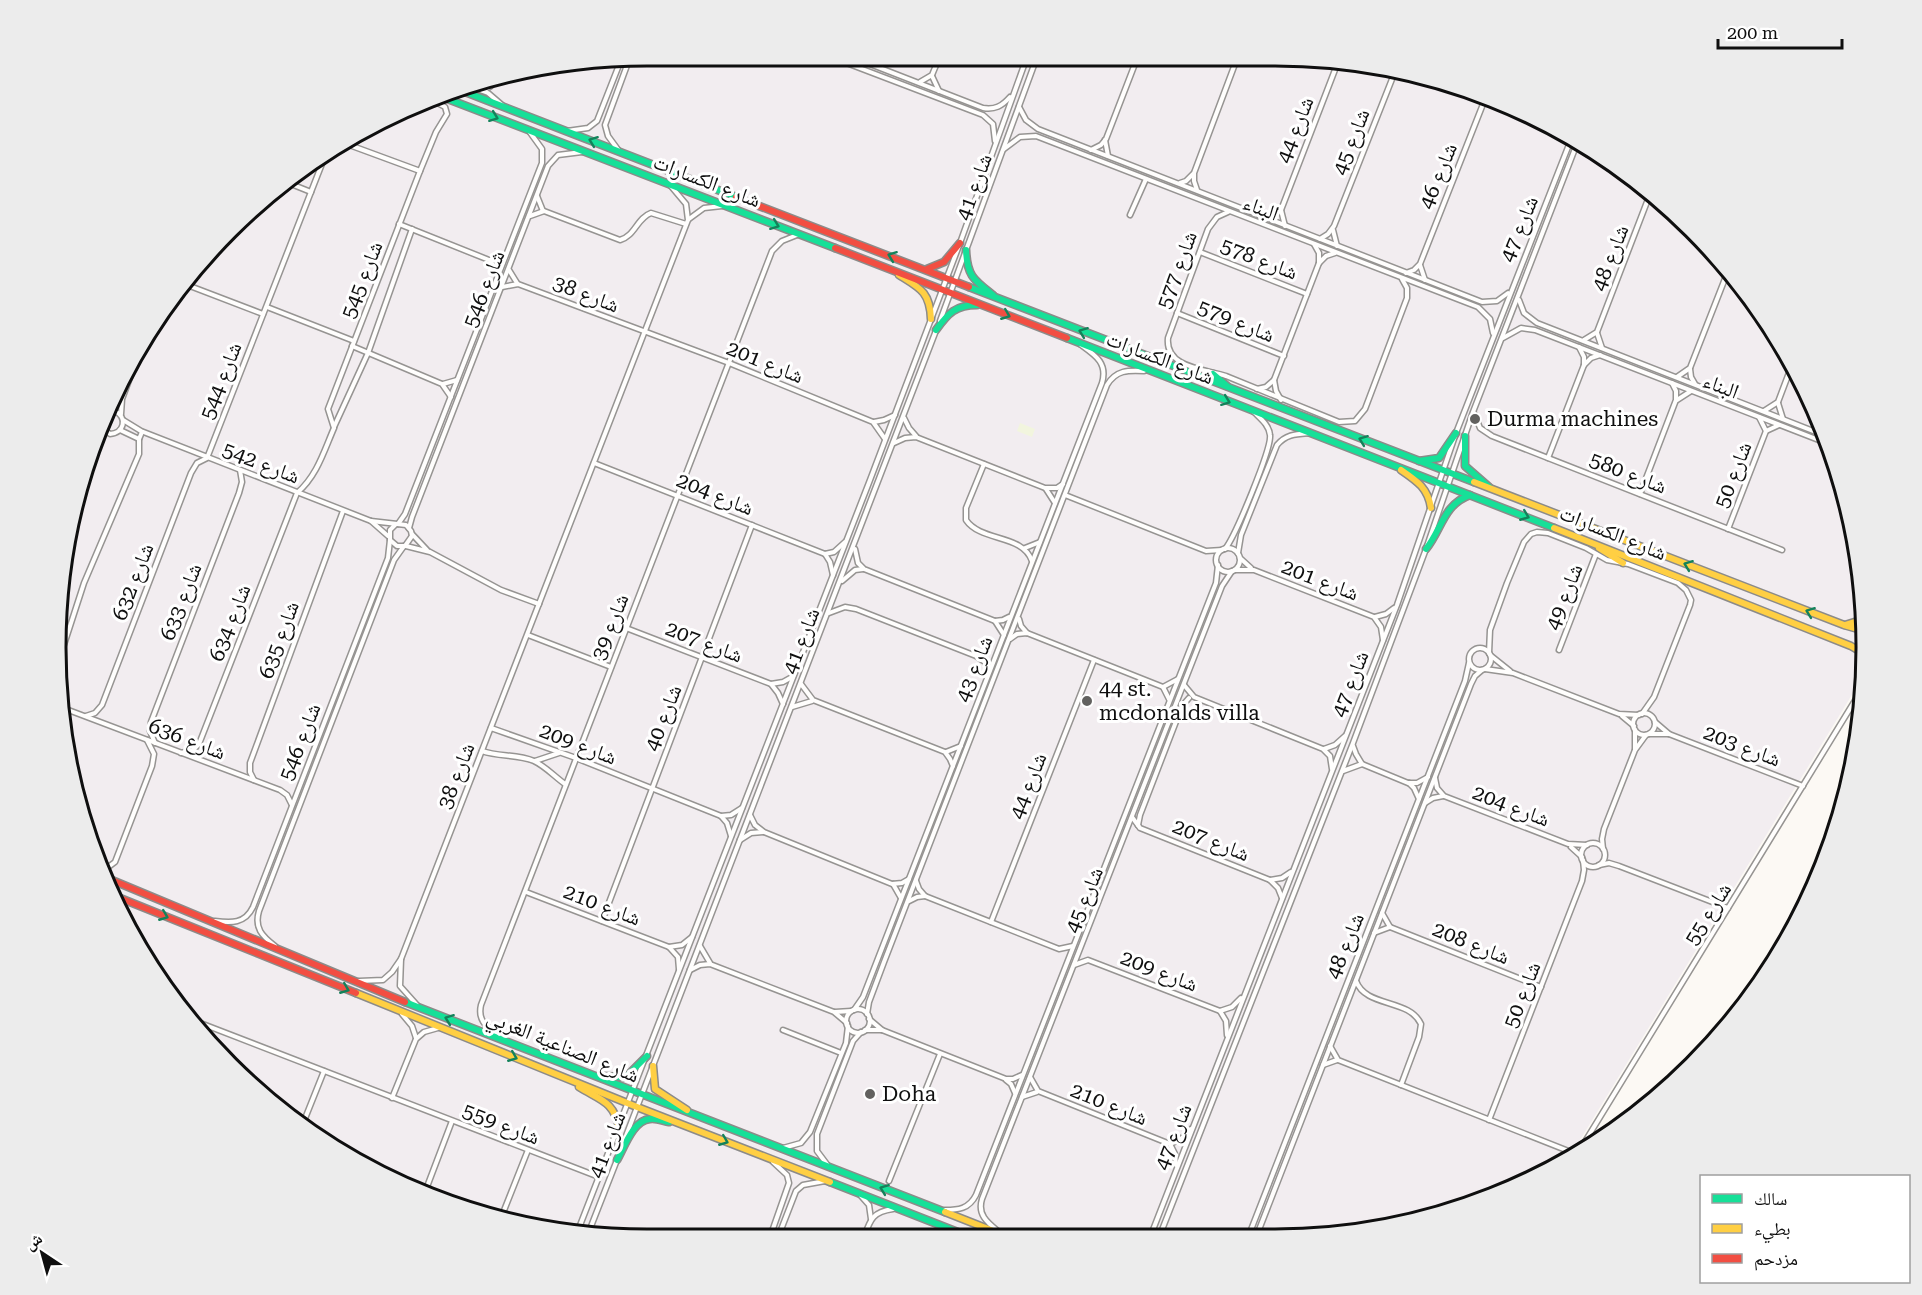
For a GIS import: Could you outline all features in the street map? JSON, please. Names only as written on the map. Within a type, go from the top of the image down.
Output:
[{"type":"street","points":[[854,66],[986,116],[994,127],[995,144]]},
{"type":"street","points":[[877,66],[990,109],[1003,105],[1013,94]]},
{"type":"street","points":[[918,82],[925,81],[932,75],[936,66]]},
{"type":"street","name":"شارع 41","points":[[580,1225],[833,576],[947,278],[1024,66]]},
{"type":"street","name":"شارع 41","points":[[591,1226],[952,293],[1034,66]]},
{"type":"street","points":[[1090,150],[1098,147],[1106,139],[1134,66]]},
{"type":"street","points":[[1179,183],[1189,179],[1194,173],[1234,66]]},
{"type":"street","points":[[566,131],[588,128],[597,121],[618,67]]},
{"type":"street","points":[[619,152],[608,136],[605,125],[627,67]]},
{"type":"street","name":"شارع 44","points":[[1281,210],[1335,69]]},
{"type":"street","points":[[932,75],[939,91]]},
{"type":"street","name":"شارع 45","points":[[1319,239],[1328,234],[1334,226],[1392,78]]},
{"type":"street","name":"شارع الكسارات","points":[[483,90],[503,106]]},
{"type":"street","name":"شارع الكسارات","points":[[471,94],[1453,475],[1855,628]]},
{"type":"street","name":"شارع الكسارات","points":[[452,100],[1392,464],[1856,649]]},
{"type":"street","name":"شارع 545","points":[[297,493],[315,472],[334,428],[328,409],[420,171],[436,132],[446,117],[447,111],[441,104]]},
{"type":"street","name":"شارع 46","points":[[1420,264],[1483,105]]},
{"type":"street","name":"البناء","points":[[1018,106],[1026,120],[1035,128],[1406,273],[1486,302],[1500,299],[1511,291]]},
{"type":"street","name":"شارع 546","points":[[397,524],[405,514],[543,158],[540,144],[529,130]]},
{"type":"street","name":"البناء","points":[[1004,149],[1017,138],[1032,135],[1478,307],[1490,319],[1493,336]]},
{"type":"street","points":[[1106,139],[1108,157]]},
{"type":"street","points":[[353,146],[420,171]]},
{"type":"street","name":"شارع 47","points":[[1153,1229],[1397,605],[1456,433],[1568,146]]},
{"type":"street","name":"شارع 47","points":[[1162,1229],[1342,772],[1449,487],[1473,412],[1575,150]]},
{"type":"street","name":"شارع 546","points":[[411,531],[412,517],[548,166],[554,158],[563,153],[583,152]]},
{"type":"street","name":"شارع 544","points":[[207,458],[321,166]]},
{"type":"street","points":[[1194,173],[1198,191]]},
{"type":"street","points":[[1130,215],[1146,179]]},
{"type":"street","points":[[669,184],[686,204],[687,222]]},
{"type":"street","points":[[295,185],[311,192]]},
{"type":"street","points":[[537,196],[544,211]]},
{"type":"street","name":"شارع 48","points":[[1597,332],[1647,201]]},
{"type":"street","points":[[687,222],[704,208],[724,206]]},
{"type":"street","points":[[1268,219],[1281,210],[1285,226]]},
{"type":"street","points":[[528,217],[544,211],[620,240],[627,238],[644,216],[651,213],[687,222]]},
{"type":"street","name":"شارع 577","points":[[1168,349],[1168,338],[1212,222],[1217,217],[1230,212]]},
{"type":"street","name":"شارع 38","points":[[357,981],[383,980],[402,959],[687,222]]},
{"type":"street","name":"شارع 545","points":[[399,224],[489,260]]},
{"type":"street","points":[[1334,226],[1333,237],[1337,246]]},
{"type":"street","points":[[334,428],[368,353],[412,229]]},
{"type":"street","name":"شارع 39","points":[[503,1040],[482,1022],[480,1011],[565,784],[772,251],[782,240],[802,235]]},
{"type":"street","points":[[926,269],[944,262],[960,243]]},
{"type":"street","points":[[1255,390],[1266,387],[1274,380],[1284,356],[1319,263],[1314,244]]},
{"type":"street","points":[[966,250],[966,268],[970,276],[999,299]]},
{"type":"street","name":"شارع 578","points":[[1200,252],[1307,294]]},
{"type":"street","points":[[489,260],[499,259],[507,253]]},
{"type":"street","points":[[1319,263],[1329,255],[1336,253]]},
{"type":"street","points":[[489,260],[498,275]]},
{"type":"street","points":[[1406,273],[1414,270],[1420,264]]},
{"type":"street","points":[[1420,264],[1421,273],[1426,280]]},
{"type":"street","points":[[501,288],[518,284],[508,268]]},
{"type":"street","points":[[890,269],[927,294],[932,306],[931,319]]},
{"type":"street","name":"شارع الكسارات","points":[[1168,349],[1178,361],[1213,374],[1226,376],[1282,401],[1339,422],[1355,421],[1365,410],[1407,298],[1407,288],[1402,278]]},
{"type":"street","points":[[1676,377],[1684,374],[1690,368],[1725,280]]},
{"type":"street","name":"شارع 38","points":[[518,284],[645,331]]},
{"type":"street","points":[[192,287],[263,314]]},
{"type":"street","name":"البناء","points":[[1519,296],[1524,313],[1532,321],[1814,431]]},
{"type":"street","points":[[936,330],[947,315],[956,308],[966,305],[982,306]]},
{"type":"street","points":[[267,306],[353,344]]},
{"type":"street","name":"شارع 579","points":[[1177,313],[1284,356]]},
{"type":"street","name":"البناء","points":[[1502,338],[1515,330],[1528,328],[1817,440]]},
{"type":"street","name":"شارع 201","points":[[645,331],[873,422]]},
{"type":"street","points":[[1582,340],[1590,338],[1597,332]]},
{"type":"street","points":[[1597,332],[1598,341],[1603,348]]},
{"type":"street","name":"شارع 545","points":[[353,344],[368,353],[442,384]]},
{"type":"street","name":"شارع 43","points":[[853,1010],[864,997],[1104,377],[1101,362],[1080,345]]},
{"type":"street","points":[[1578,346],[1583,353],[1584,365]]},
{"type":"street","points":[[1548,458],[1584,365],[1591,358],[1600,355]]},
{"type":"street","points":[[1690,368],[1691,377],[1696,385]]},
{"type":"street","name":"شارع 43","points":[[868,1016],[869,1002],[1110,381],[1117,374],[1126,370],[1148,371]]},
{"type":"street","points":[[1213,374],[1228,387]]},
{"type":"street","points":[[1783,419],[1778,402],[1788,375]]},
{"type":"street","points":[[451,397],[442,384],[458,380]]},
{"type":"street","points":[[1274,380],[1276,391],[1282,401]]},
{"type":"street","points":[[1640,494],[1676,400],[1676,391],[1672,383]]},
{"type":"street","points":[[1676,400],[1692,391]]},
{"type":"street","points":[[107,433],[113,434],[120,430],[123,420],[121,415],[122,398]]},
{"type":"street","points":[[1763,411],[1778,402]]},
{"type":"street","points":[[1218,564],[1217,557],[1235,533],[1270,442],[1267,426],[1253,412]]},
{"type":"street","name":"شارع 580","points":[[1473,412],[1480,428],[1485,433],[1782,550]]},
{"type":"street","points":[[116,413],[121,415]]},
{"type":"street","points":[[885,439],[873,422],[894,415]]},
{"type":"street","points":[[904,417],[916,437]]},
{"type":"street","name":"شارع 50","points":[[1758,417],[1766,431]]},
{"type":"street","name":"شارع 542","points":[[123,420],[142,432],[370,521],[397,524]]},
{"type":"street","name":"شارع 50","points":[[1728,529],[1766,431],[1780,425]]},
{"type":"street","points":[[120,430],[139,439]]},
{"type":"street","points":[[66,638],[84,583],[139,453],[139,439],[142,432]]},
{"type":"street","points":[[1206,551],[1224,571],[1233,570],[1240,563],[1241,535],[1277,445],[1285,437],[1311,433]]},
{"type":"street","points":[[1418,461],[1439,458],[1456,433]]},
{"type":"street","points":[[1465,436],[1465,466],[1492,490]]},
{"type":"street","points":[[894,443],[905,438],[916,437],[1045,488],[1053,489],[1063,484]]},
{"type":"street","name":"شارع 632","points":[[86,716],[95,712],[102,705],[190,473],[197,463],[207,458]]},
{"type":"street","name":"شارع 204","points":[[594,463],[825,554]]},
{"type":"street","points":[[984,464],[966,508],[966,520],[975,528],[1024,548],[1032,562]]},
{"type":"street","points":[[1392,464],[1426,488],[1431,508]]},
{"type":"street","name":"شارع 633","points":[[155,743],[150,726],[239,493],[242,482],[240,470]]},
{"type":"street","points":[[1045,488],[1053,497],[1055,504]]},
{"type":"street","name":"شارع 634","points":[[181,753],[193,750],[201,740],[297,493]]},
{"type":"street","points":[[1065,495],[1206,551],[1232,549],[1239,555]]},
{"type":"street","points":[[1426,549],[1439,531],[1452,503],[1470,495]]},
{"type":"street","name":"شارع 635","points":[[254,780],[250,772],[250,762],[344,511]]},
{"type":"street","name":"شارع 542","points":[[370,521],[389,539]]},
{"type":"street","points":[[430,552],[406,525],[397,524],[390,530],[389,539],[397,546],[430,552],[501,590],[539,604]]},
{"type":"street","name":"شارع 40","points":[[602,921],[752,525]]},
{"type":"street","points":[[404,546],[411,539],[411,531]]},
{"type":"street","name":"شارع الكسارات","points":[[1490,654],[1489,636],[1492,623],[1524,543],[1531,534],[1548,533],[1611,561],[1623,563],[1678,583],[1689,594],[1691,600],[1689,611],[1652,702],[1640,714]]},
{"type":"street","name":"شارع 546","points":[[209,921],[236,922],[250,912],[388,558],[389,539]]},
{"type":"street","points":[[833,576],[830,562],[825,554],[834,552],[846,542]]},
{"type":"street","points":[[1024,548],[1040,542]]},
{"type":"street","points":[[1593,543],[1623,563]]},
{"type":"street","points":[[855,545],[856,559],[864,569],[994,621],[1011,616]]},
{"type":"street","name":"شارع 546","points":[[280,950],[261,933],[257,916],[390,571],[396,556],[404,546]]},
{"type":"street","name":"شارع 49","points":[[1559,650],[1596,554]]},
{"type":"street","name":"شارع 201","points":[[1239,555],[1254,570]]},
{"type":"street","name":"شارع 45","points":[[939,1210],[965,1208],[973,1200],[1218,578],[1218,564]]},
{"type":"street","points":[[840,583],[850,573],[864,569]]},
{"type":"street","name":"شارع 45","points":[[996,1229],[985,1220],[980,1203],[1222,586],[1233,570]]},
{"type":"street","name":"شارع 201","points":[[1233,570],[1254,570],[1374,617],[1386,615],[1397,605]]},
{"type":"street","points":[[828,613],[844,607],[856,609],[976,656],[985,662],[989,672]]},
{"type":"street","points":[[1018,617],[1027,633],[1163,687],[1178,679]]},
{"type":"street","name":"شارع 201","points":[[1374,617],[1381,627],[1383,641]]},
{"type":"street","points":[[994,621],[1004,635]]},
{"type":"street","points":[[1844,625],[1855,622]]},
{"type":"street","name":"شارع 207","points":[[626,628],[771,684]]},
{"type":"street","points":[[1010,640],[1017,634],[1027,633]]},
{"type":"street","points":[[528,635],[611,667]]},
{"type":"street","points":[[1513,674],[1482,648],[1474,649],[1469,655],[1469,663],[1474,670],[1513,674],[1619,714],[1650,715],[1655,722],[1655,728],[1635,750],[1604,830],[1602,839],[1604,860],[1598,866]]},
{"type":"street","points":[[1484,670],[1490,663],[1490,654]]},
{"type":"street","name":"شارع 44","points":[[991,922],[1094,660]]},
{"type":"street","name":"شارع 48","points":[[1251,1229],[1465,681],[1469,663]]},
{"type":"street","name":"شارع 48","points":[[1259,1229],[1473,680],[1484,670]]},
{"type":"street","points":[[783,704],[771,684],[783,682],[793,676]]},
{"type":"street","points":[[801,684],[813,700],[945,752],[953,751],[961,746]]},
{"type":"street","points":[[1184,684],[1191,697],[1323,749],[1330,756],[1332,771]]},
{"type":"street","points":[[1163,687],[1169,701]]},
{"type":"street","points":[[1176,704],[1191,697]]},
{"type":"street","points":[[1139,827],[1140,815],[1182,706],[1191,697]]},
{"type":"street","points":[[792,707],[813,700]]},
{"type":"street","name":"شارع 55","points":[[1587,1138],[1853,704]]},
{"type":"street","name":"شارع 636","points":[[70,710],[284,792],[292,806]]},
{"type":"street","points":[[1619,714],[1640,734],[1648,735]]},
{"type":"street","points":[[1635,750],[1634,720],[1640,714]]},
{"type":"street","name":"شارع 203","points":[[1655,722],[1670,734],[1803,786]]},
{"type":"street","name":"شارع 209","points":[[491,728],[576,758],[721,816]]},
{"type":"street","name":"شارع 203","points":[[1648,735],[1670,734]]},
{"type":"street","points":[[1323,749],[1335,745],[1346,735]]},
{"type":"street","points":[[109,867],[117,858],[152,766],[153,749],[146,740]]},
{"type":"street","points":[[1353,743],[1362,764]]},
{"type":"street","points":[[482,751],[535,761],[565,784]]},
{"type":"street","points":[[535,761],[560,752]]},
{"type":"street","points":[[945,752],[953,767]]},
{"type":"street","points":[[1342,772],[1349,767],[1362,764],[1408,783],[1417,783],[1428,776]]},
{"type":"street","name":"شارع 204","points":[[1434,777],[1437,788],[1444,796],[1568,844],[1589,844]]},
{"type":"street","points":[[1408,783],[1416,791],[1419,800]]},
{"type":"street","name":"شارع 204","points":[[1424,804],[1433,798],[1444,796]]},
{"type":"street","points":[[721,816],[731,815],[743,807]]},
{"type":"street","points":[[750,814],[755,825],[764,832],[892,884],[901,900]]},
{"type":"street","points":[[721,816],[727,823],[732,837]]},
{"type":"street","points":[[1132,816],[1139,827]]},
{"type":"street","name":"شارع 207","points":[[1126,833],[1139,827],[1270,880],[1278,888],[1282,898]]},
{"type":"street","points":[[1604,830],[1582,852],[1582,859],[1588,866],[1609,863],[1728,909]]},
{"type":"street","points":[[740,840],[751,833],[764,832]]},
{"type":"street","name":"شارع 204","points":[[1568,844],[1582,859]]},
{"type":"street","points":[[1589,844],[1598,844],[1618,866]]},
{"type":"street","name":"شارع 50","points":[[1489,1120],[1582,880],[1584,870],[1582,859]]},
{"type":"street","name":"شارع 50","points":[[1582,880],[1598,866]]},
{"type":"street","name":"شارع 207","points":[[1270,880],[1282,878],[1293,871]]},
{"type":"street","points":[[892,884],[902,883],[909,878]]},
{"type":"street","points":[[916,880],[925,896],[1059,949],[1074,946]]},
{"type":"street","name":"شارع الصناعية الغربي","points":[[115,882],[420,1008],[989,1229]]},
{"type":"street","name":"شارع 210","points":[[526,892],[669,947]]},
{"type":"street","points":[[907,905],[913,899],[925,896]]},
{"type":"street","name":"شارع الصناعية الغربي","points":[[123,899],[637,1107],[953,1229]]},
{"type":"street","points":[[1374,933],[1390,927],[1382,913]]},
{"type":"street","name":"شارع 208","points":[[1390,927],[1541,987]]},
{"type":"street","points":[[669,947],[682,945],[693,935]]},
{"type":"street","points":[[700,945],[710,964]]},
{"type":"street","points":[[669,947],[678,957],[679,972]]},
{"type":"street","name":"شارع 209","points":[[1081,948],[1088,960],[1220,1011],[1226,1021],[1227,1038]]},
{"type":"street","points":[[1059,949],[1067,962]]},
{"type":"street","name":"شارع 38","points":[[402,959],[400,986],[420,1008]]},
{"type":"street","name":"شارع 209","points":[[1074,965],[1088,960]]},
{"type":"street","points":[[690,970],[700,965],[710,964],[834,1012],[852,1031],[882,1030]]},
{"type":"street","name":"شارع 48","points":[[1356,980],[1363,993],[1414,1013],[1421,1024],[1419,1037],[1401,1085]]},
{"type":"street","name":"شارع 48","points":[[1349,998],[1363,993]]},
{"type":"street","name":"شارع 209","points":[[1220,1011],[1232,1007],[1244,996]]},
{"type":"street","points":[[779,1148],[796,1145],[808,1137],[842,1053],[847,1038],[847,1017],[853,1010]]},
{"type":"street","points":[[834,1012],[861,1010],[882,1030],[1006,1079],[1011,1084],[1015,1095]]},
{"type":"street","points":[[400,1011],[409,1021],[416,1039]]},
{"type":"street","points":[[829,1167],[817,1151],[816,1140],[854,1041],[868,1026],[868,1016]]},
{"type":"street","name":"شارع 559","points":[[206,1026],[599,1178]]},
{"type":"street","points":[[392,1098],[416,1039],[424,1032],[440,1028]]},
{"type":"street","points":[[783,1030],[842,1053]]},
{"type":"street","points":[[1330,1046],[1338,1060],[1567,1150]]},
{"type":"street","points":[[889,1181],[940,1054]]},
{"type":"street","points":[[590,1074],[616,1078],[626,1077],[647,1056]]},
{"type":"street","points":[[1323,1065],[1338,1060]]},
{"type":"street","points":[[653,1065],[656,1089],[695,1116]]},
{"type":"street","points":[[305,1117],[324,1071]]},
{"type":"street","points":[[1006,1079],[1017,1078],[1023,1074]]},
{"type":"street","name":"شارع 210","points":[[1029,1077],[1038,1092]]},
{"type":"street","points":[[572,1081],[614,1108],[619,1128]]},
{"type":"street","name":"شارع 210","points":[[1022,1098],[1031,1092],[1038,1092],[1170,1144],[1176,1154],[1177,1169]]},
{"type":"street","points":[[617,1160],[635,1128],[642,1121],[651,1119],[677,1122]]},
{"type":"street","points":[[427,1186],[452,1121]]},
{"type":"street","name":"شارع 210","points":[[1170,1144],[1182,1138],[1192,1127]]},
{"type":"street","points":[[504,1211],[528,1150]]},
{"type":"street","points":[[770,1159],[787,1175],[789,1183],[773,1229]]},
{"type":"street","points":[[781,1229],[796,1191],[803,1185],[827,1181]]},
{"type":"street","points":[[857,1192],[869,1205],[871,1219]]},
{"type":"street","points":[[867,1229],[871,1219],[882,1210],[899,1208]]},
{"type":"shaded area","points":[[609,67],[1313,67],[1388,77],[1425,86],[1497,110],[1532,126],[1598,164],[1628,186],[1686,236],[1712,264],[1758,324],[1778,357],[1812,425],[1825,461],[1845,534],[1851,572],[1855,609],[1855,691],[1578,1143],[1532,1169],[1497,1185],[1425,1209],[1388,1218],[1313,1228],[609,1228],[534,1218],[497,1209],[425,1185],[390,1169],[324,1131],[294,1109],[236,1059],[210,1031],[164,971],[144,938],[110,870],[97,834],[77,761],[71,723],[67,686],[67,609],[77,534],[97,461],[126,390],[164,324],[210,264],[264,210],[324,164],[390,126],[425,110],[497,86],[534,77]]},
{"type":"green space","points":[[1020,423],[1035,429],[1032,437],[1017,431]]},
{"type":"traffic: fast","points":[[471,94],[736,197]]},
{"type":"traffic: fast","points":[[452,100],[835,248]]},
{"type":"traffic: fast","points":[[966,250],[970,272],[993,295]]},
{"type":"traffic: fast","points":[[969,287],[1474,482]]},
{"type":"traffic: fast","points":[[936,330],[953,311],[977,305]]},
{"type":"traffic: fast","points":[[1067,338],[1554,528]]},
{"type":"traffic: fast","points":[[1213,374],[1227,386]]},
{"type":"traffic: fast","points":[[1419,461],[1439,458],[1456,433]]},
{"type":"traffic: fast","points":[[1465,436],[1465,466],[1489,487]]},
{"type":"traffic: fast","points":[[1426,549],[1448,511],[1461,499],[1470,495]]},
{"type":"traffic: fast","points":[[405,1002],[945,1212]]},
{"type":"traffic: fast","points":[[601,1076],[626,1077],[647,1056]]},
{"type":"traffic: fast","points":[[617,1160],[630,1135],[639,1124],[652,1119],[669,1122]]},
{"type":"traffic: fast","points":[[830,1182],[950,1229]]},
{"type":"traffic: slow","points":[[899,275],[923,292],[929,303],[931,319]]},
{"type":"traffic: slow","points":[[1401,470],[1424,490],[1431,508]]},
{"type":"traffic: slow","points":[[1474,482],[1855,628]]},
{"type":"traffic: slow","points":[[1554,528],[1856,649]]},
{"type":"traffic: slow","points":[[1599,548],[1623,563]]},
{"type":"traffic: slow","points":[[1845,625],[1855,622]]},
{"type":"traffic: slow","points":[[356,993],[637,1107],[830,1182]]},
{"type":"traffic: slow","points":[[653,1066],[655,1089],[687,1110]]},
{"type":"traffic: slow","points":[[579,1087],[610,1107],[619,1128]]},
{"type":"traffic: slow","points":[[945,1212],[988,1229]]},
{"type":"traffic: jam","points":[[736,197],[969,287]]},
{"type":"traffic: jam","points":[[927,269],[944,262],[960,243]]},
{"type":"traffic: jam","points":[[835,248],[1067,338]]},
{"type":"traffic: jam","points":[[115,882],[405,1002]]},
{"type":"traffic: jam","points":[[123,899],[356,993]]},
{"type":"place","name":"Durma machines","points":[[1475,419]]},
{"type":"place","name":"44 st. mcdonalds villa","points":[[1087,701]]},
{"type":"place","name":"Doha","points":[[870,1094]]}]
